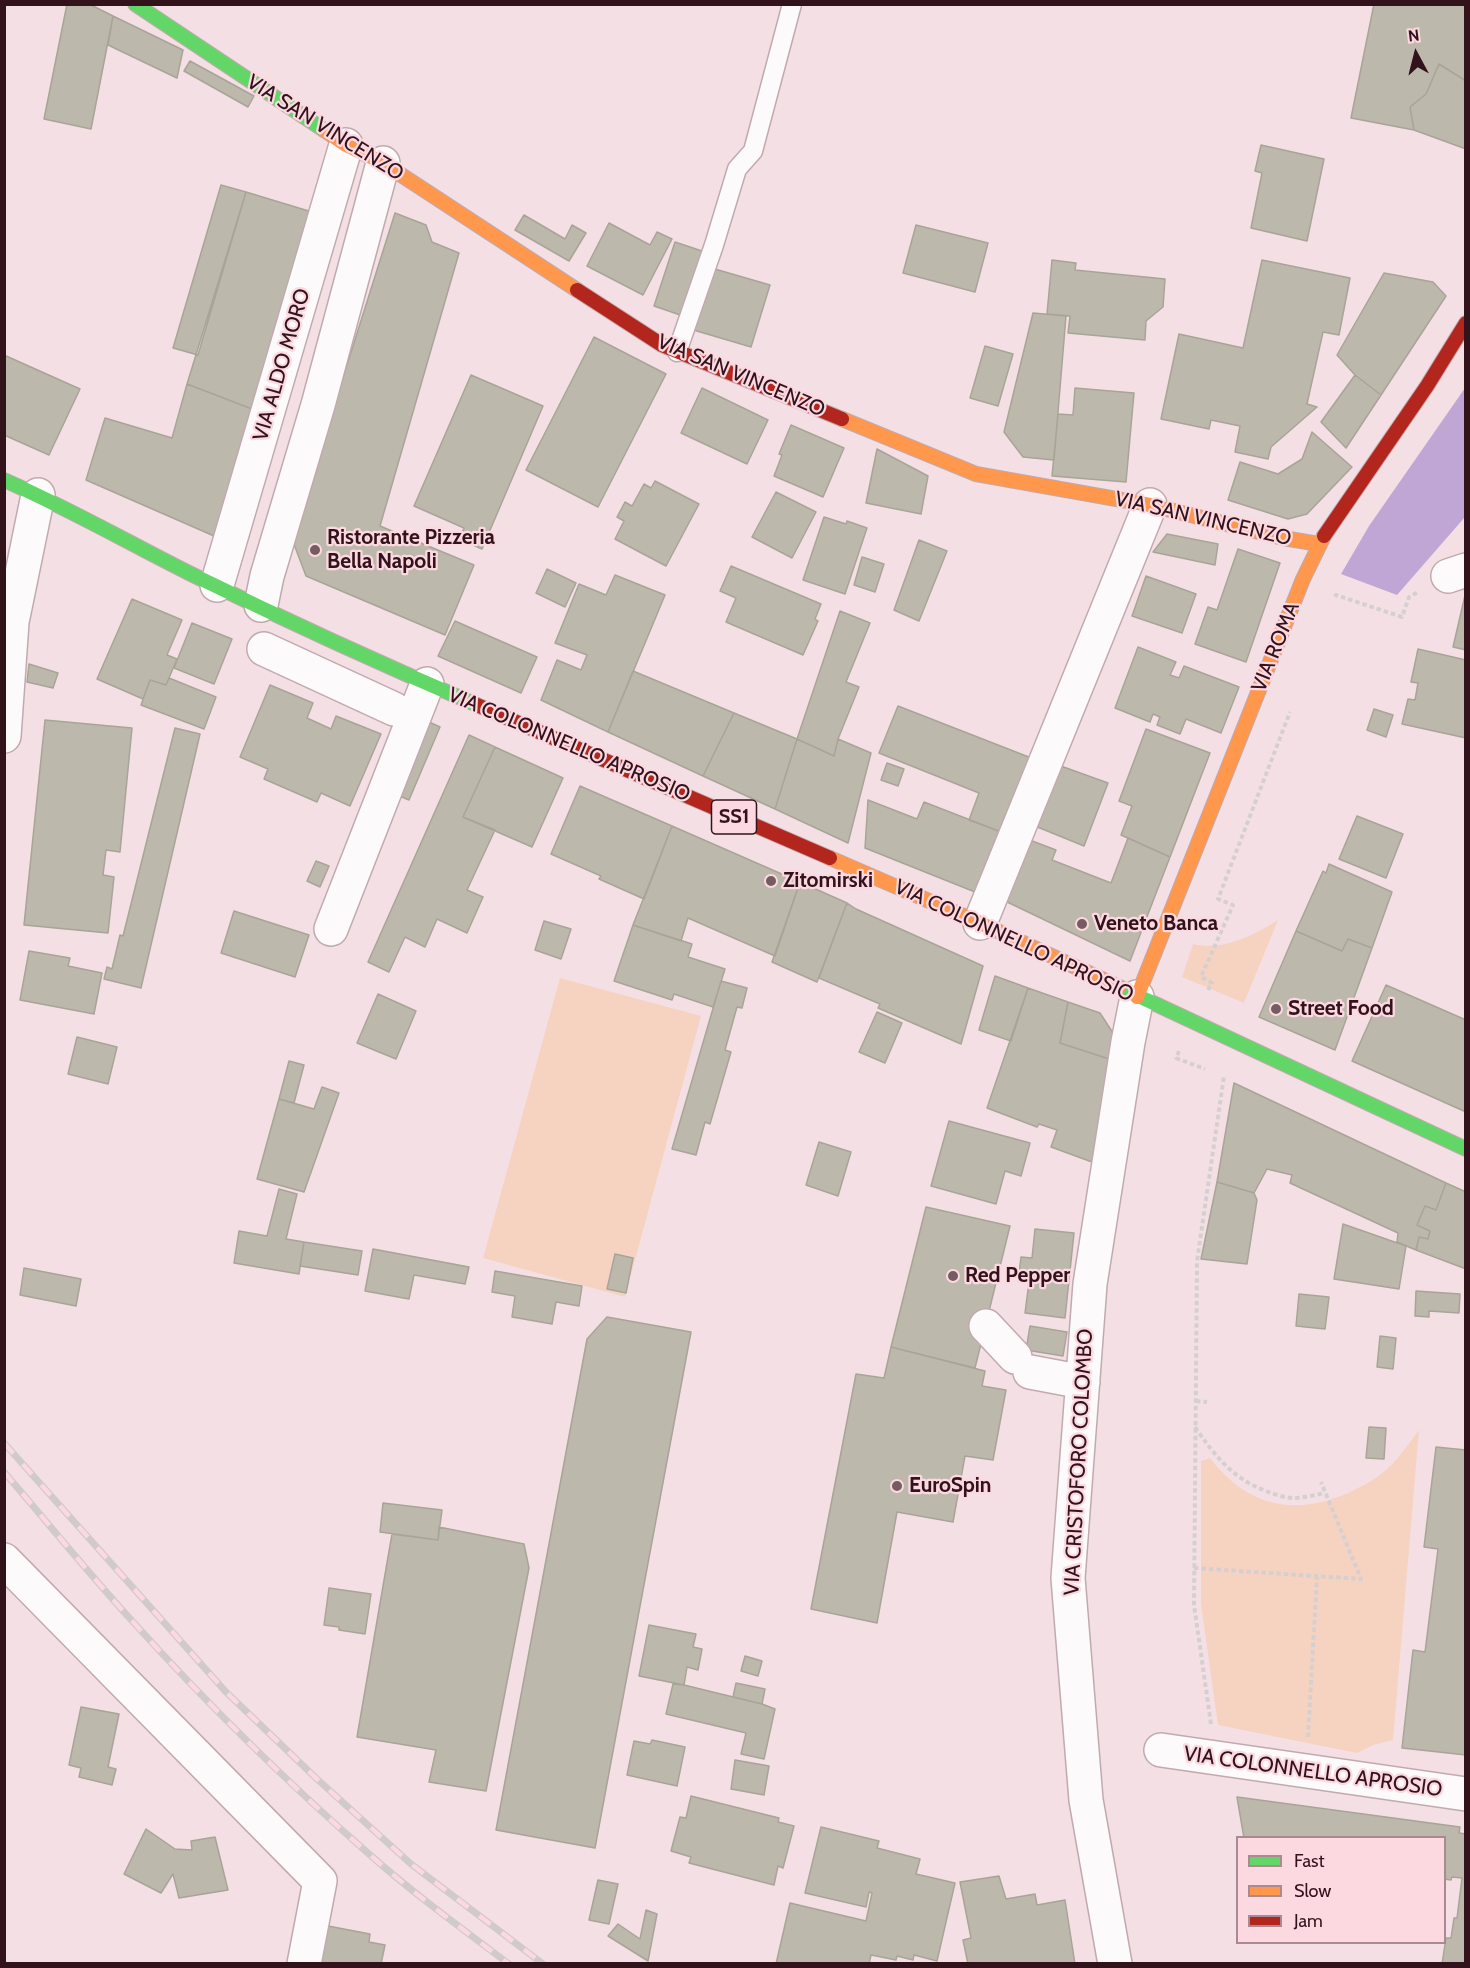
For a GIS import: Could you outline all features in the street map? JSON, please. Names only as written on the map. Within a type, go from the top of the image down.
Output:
[{"type":"main road","name":"VIA SAN VINCENZO","points":[[135,4],[346,145],[383,164],[662,345],[677,352],[976,474],[1150,505],[1283,538],[1319,544]]},
{"type":"main road","name":"VIA ROMA","points":[[1137,997],[1319,544],[1427,386],[1466,323]]},
{"type":"main road","name":"VIA COLONNELLO APROSIO","points":[[4,480],[217,585],[427,684],[980,923],[1466,1149]]},
{"type":"street","name":"VIA ALDO MORO","points":[[217,585],[346,145]]},
{"type":"street","points":[[261,605],[267,576],[318,405],[383,164]]},
{"type":"street","points":[[4,736],[12,622],[38,495]]},
{"type":"street","points":[[980,923],[1150,505]]},
{"type":"street","points":[[264,649],[394,709]]},
{"type":"street","points":[[331,929],[427,684]]},
{"type":"street","name":"VIA CRISTOFORO COLOMBO","points":[[1115,1964],[1086,1800],[1068,1578],[1090,1284],[1137,997]]},
{"type":"street","points":[[986,1326],[1022,1365],[1083,1382]]},
{"type":"street","points":[[4,1560],[320,1881],[304,1964]]},
{"type":"street","name":"VIA COLONNELLO APROSIO","points":[[1161,1750],[1466,1794]]},
{"type":"lane","points":[[677,352],[714,245],[737,169],[753,151],[792,4]]},
{"type":"path","points":[[1332,605],[1336,595],[1402,617],[1409,597],[1457,573]]},
{"type":"path","points":[[1212,1731],[1194,1605],[1197,1261],[1224,1076],[1176,1058],[1212,982],[1201,977],[1233,904],[1218,899],[1294,702]]},
{"type":"path","points":[[1195,1401],[1207,1402]]},
{"type":"path","points":[[1195,1427],[1215,1455],[1229,1470],[1249,1485],[1276,1495],[1293,1498],[1325,1493]]},
{"type":"path","points":[[1194,1568],[1361,1579],[1321,1482]]},
{"type":"path","points":[[1308,1737],[1317,1576]]},
{"type":"shaded area","points":[[1465,388],[1465,517],[1397,595],[1341,574],[1369,526]]},
{"type":"shaded area","points":[[1278,920],[1244,1003],[1182,977],[1193,944],[1204,946],[1237,941]]},
{"type":"shaded area","points":[[560,978],[701,1016],[625,1297],[483,1258]]},
{"type":"shaded area","points":[[1419,1430],[1393,1740],[1373,1745],[1357,1753],[1218,1725],[1201,1604],[1201,1461],[1210,1458],[1239,1487],[1255,1496],[1290,1505],[1308,1504],[1348,1493],[1376,1478],[1396,1460]]},
{"type":"building","points":[[67,4],[89,4],[113,16],[91,129],[44,119]]},
{"type":"building","points":[[1374,4],[1466,4],[1466,81],[1439,64],[1426,94],[1410,107],[1414,130],[1351,118]]},
{"type":"building","points":[[113,16],[183,50],[177,78],[108,45]]},
{"type":"building","points":[[190,61],[254,96],[248,107],[184,71]]},
{"type":"building","points":[[1439,64],[1466,81],[1466,149],[1414,130],[1410,107],[1426,94]]},
{"type":"building","points":[[1261,145],[1324,159],[1307,241],[1251,228],[1262,173],[1255,171]]},
{"type":"building","points":[[221,185],[246,192],[198,355],[173,348]]},
{"type":"building","points":[[246,192],[312,212],[252,409],[187,384]]},
{"type":"building","points":[[395,213],[426,225],[432,242],[459,253],[380,526],[474,565],[445,635],[306,576],[292,539]]},
{"type":"building","points":[[524,215],[565,239],[572,225],[586,233],[569,261],[515,230]]},
{"type":"building","points":[[609,223],[650,245],[657,232],[672,239],[643,295],[587,266]]},
{"type":"building","points":[[916,225],[988,243],[975,292],[903,273]]},
{"type":"building","points":[[675,242],[708,253],[686,317],[654,306]]},
{"type":"building","points":[[1052,260],[1076,263],[1075,270],[1165,279],[1163,307],[1146,321],[1145,340],[1068,333],[1070,316],[1047,314]]},
{"type":"building","points":[[1262,260],[1350,278],[1339,335],[1323,332],[1307,404],[1317,407],[1271,447],[1268,459],[1235,452],[1240,426],[1211,420],[1209,429],[1161,419],[1179,334],[1243,348]]},
{"type":"building","points":[[708,267],[770,285],[751,347],[690,329]]},
{"type":"building","points":[[1384,273],[1433,282],[1446,296],[1381,395],[1355,375],[1337,355]]},
{"type":"building","points":[[1033,313],[1066,316],[1054,460],[1023,457],[1004,432]]},
{"type":"building","points":[[594,337],[666,374],[598,507],[526,470]]},
{"type":"building","points":[[985,346],[1013,354],[998,406],[970,398]]},
{"type":"building","points":[[4,355],[80,389],[49,455],[4,435]]},
{"type":"building","points":[[471,375],[543,406],[482,549],[459,539],[464,528],[414,506]]},
{"type":"building","points":[[1355,375],[1381,395],[1346,448],[1321,422]]},
{"type":"building","points":[[187,384],[252,409],[214,536],[86,480],[105,418],[172,438]]},
{"type":"building","points":[[702,388],[768,420],[747,464],[681,433]]},
{"type":"building","points":[[1075,388],[1134,393],[1126,482],[1052,476],[1058,414],[1073,415]]},
{"type":"building","points":[[791,425],[844,448],[823,497],[774,476],[782,455],[779,454]]},
{"type":"building","points":[[1312,432],[1352,467],[1307,514],[1288,519],[1228,500],[1240,462],[1278,474],[1302,459]]},
{"type":"building","points":[[877,449],[928,476],[921,514],[866,503]]},
{"type":"building","points":[[655,481],[699,504],[666,566],[615,539],[624,521],[617,517],[625,502],[632,506],[644,484],[651,488]]},
{"type":"building","points":[[776,492],[816,512],[792,558],[752,537]]},
{"type":"building","points":[[824,517],[846,524],[847,521],[867,528],[845,594],[803,580]]},
{"type":"building","points":[[1167,534],[1218,544],[1215,565],[1153,552]]},
{"type":"building","points":[[919,540],[947,551],[919,621],[894,610]]},
{"type":"building","points":[[1238,549],[1280,563],[1246,662],[1195,644],[1208,607],[1217,610]]},
{"type":"building","points":[[862,557],[884,564],[875,592],[854,585]]},
{"type":"building","points":[[731,566],[821,604],[815,619],[818,621],[803,655],[726,622],[736,598],[720,591]]},
{"type":"building","points":[[547,569],[576,583],[565,607],[536,593]]},
{"type":"building","points":[[615,575],[665,595],[608,732],[541,700],[557,660],[581,670],[587,655],[555,643],[579,584],[606,595]]},
{"type":"building","points":[[1146,576],[1196,594],[1182,633],[1132,616]]},
{"type":"building","points":[[1466,591],[1466,650],[1453,647]]},
{"type":"building","points":[[132,599],[182,620],[167,655],[177,659],[166,685],[150,680],[143,699],[97,679]]},
{"type":"building","points":[[840,611],[870,623],[846,682],[859,687],[838,739],[834,756],[797,739]]},
{"type":"building","points":[[455,621],[537,657],[521,693],[438,656]]},
{"type":"building","points":[[192,623],[232,639],[214,684],[174,668]]},
{"type":"building","points":[[1138,647],[1176,662],[1170,675],[1179,678],[1184,666],[1239,687],[1221,733],[1186,719],[1180,734],[1157,725],[1160,717],[1153,714],[1150,722],[1115,708]]},
{"type":"building","points":[[1418,649],[1466,660],[1466,738],[1402,724],[1408,699],[1415,700],[1418,683],[1411,682]]},
{"type":"building","points":[[29,664],[58,673],[53,688],[27,682]]},
{"type":"building","points":[[633,671],[734,713],[703,776],[608,732]]},
{"type":"building","points":[[169,678],[216,697],[204,729],[141,705],[150,680],[166,685]]},
{"type":"building","points":[[270,685],[313,703],[307,718],[331,729],[336,716],[381,734],[350,806],[321,793],[317,802],[264,779],[268,769],[240,757]]},
{"type":"building","points":[[898,706],[1039,761],[1009,835],[969,820],[979,793],[879,753]]},
{"type":"building","points":[[1374,709],[1393,715],[1386,737],[1367,730]]},
{"type":"building","points":[[734,713],[797,739],[775,809],[703,776]]},
{"type":"building","points":[[45,720],[132,728],[120,852],[106,850],[103,875],[114,877],[108,933],[24,925]]},
{"type":"building","points":[[429,722],[440,727],[409,800],[397,795]]},
{"type":"building","points":[[175,728],[200,734],[141,988],[104,979],[107,967],[112,969],[120,935],[123,936]]},
{"type":"building","points":[[1146,729],[1210,753],[1170,857],[1121,835],[1132,806],[1119,801]]},
{"type":"building","points":[[469,735],[495,747],[463,817],[495,830],[467,890],[483,897],[467,933],[437,919],[425,947],[405,937],[389,972],[368,962]]},
{"type":"building","points":[[797,739],[834,756],[838,739],[871,753],[848,843],[775,809]]},
{"type":"building","points":[[495,747],[563,778],[532,847],[463,817]]},
{"type":"building","points":[[887,763],[904,769],[898,786],[881,780]]},
{"type":"building","points":[[1058,765],[1108,783],[1084,846],[1035,826]]},
{"type":"building","points":[[580,786],[672,826],[644,899],[599,879],[601,876],[551,854]]},
{"type":"building","points":[[868,800],[917,819],[924,802],[1009,835],[985,896],[865,848]]},
{"type":"building","points":[[1357,816],[1403,834],[1386,878],[1339,859]]},
{"type":"building","points":[[672,826],[800,882],[775,956],[688,918],[681,941],[633,925]]},
{"type":"building","points":[[1128,838],[1170,857],[1130,961],[1003,900],[1027,839],[1056,850],[1052,860],[1111,883]]},
{"type":"building","points":[[316,861],[329,866],[320,887],[307,881]]},
{"type":"building","points":[[1329,864],[1392,892],[1372,948],[1348,939],[1342,951],[1296,931],[1323,871],[1326,873]]},
{"type":"building","points":[[800,882],[847,903],[817,982],[772,962]]},
{"type":"building","points":[[847,903],[983,966],[961,1044],[878,1008],[880,1004],[819,978]]},
{"type":"building","points":[[234,911],[309,935],[295,977],[221,953]]},
{"type":"building","points":[[544,921],[571,929],[561,959],[535,950]]},
{"type":"building","points":[[633,925],[692,944],[688,957],[725,969],[713,1007],[674,994],[672,1000],[614,981]]},
{"type":"building","points":[[1296,931],[1342,951],[1348,939],[1372,948],[1335,1050],[1259,1017]]},
{"type":"building","points":[[29,951],[70,958],[68,966],[102,973],[94,1014],[20,1000]]},
{"type":"building","points":[[995,976],[1028,988],[1011,1041],[979,1030]]},
{"type":"building","points":[[721,981],[747,988],[742,1008],[737,1007],[725,1050],[731,1052],[710,1124],[705,1122],[696,1155],[672,1149]]},
{"type":"building","points":[[1386,985],[1466,1020],[1466,1112],[1352,1061]]},
{"type":"building","points":[[1028,988],[1068,1002],[1060,1043],[1109,1059],[1092,1162],[1051,1147],[1057,1130],[1039,1124],[1037,1127],[987,1108]]},
{"type":"building","points":[[378,994],[416,1011],[396,1059],[357,1043]]},
{"type":"building","points":[[1068,1002],[1100,1013],[1113,1033],[1109,1059],[1060,1043]]},
{"type":"building","points":[[877,1012],[902,1023],[885,1063],[859,1052]]},
{"type":"building","points":[[77,1037],[117,1047],[108,1084],[68,1074]]},
{"type":"building","points":[[289,1061],[304,1065],[294,1103],[279,1099]]},
{"type":"building","points":[[1234,1083],[1446,1183],[1436,1210],[1425,1206],[1417,1225],[1430,1231],[1428,1239],[1419,1237],[1416,1250],[1397,1242],[1398,1233],[1290,1183],[1292,1175],[1267,1169],[1254,1193],[1217,1182]]},
{"type":"building","points":[[322,1087],[339,1093],[304,1192],[257,1179],[279,1099],[314,1109]]},
{"type":"building","points":[[949,1121],[1030,1143],[1021,1176],[1005,1171],[996,1204],[931,1186]]},
{"type":"building","points":[[819,1142],[851,1152],[838,1196],[806,1185]]},
{"type":"building","points":[[1217,1182],[1254,1193],[1257,1200],[1247,1264],[1201,1259]]},
{"type":"building","points":[[1446,1183],[1466,1192],[1466,1269],[1416,1250],[1419,1237],[1428,1239],[1430,1231],[1417,1225],[1425,1206],[1436,1210]]},
{"type":"building","points":[[279,1189],[297,1194],[286,1239],[304,1242],[299,1274],[234,1263],[239,1231],[267,1236]]},
{"type":"building","name":"Red Pepper","points":[[926,1207],[1010,1226],[975,1368],[891,1347]]},
{"type":"building","points":[[1343,1224],[1406,1246],[1399,1289],[1334,1279]]},
{"type":"building","points":[[1035,1229],[1074,1233],[1065,1318],[1025,1313],[1029,1282],[1018,1281],[1021,1257],[1032,1258]]},
{"type":"building","points":[[304,1242],[362,1251],[358,1275],[300,1266]]},
{"type":"building","points":[[373,1249],[469,1267],[465,1284],[414,1275],[409,1299],[365,1291]]},
{"type":"building","points":[[615,1254],[633,1258],[626,1293],[607,1289]]},
{"type":"building","points":[[24,1268],[81,1279],[76,1306],[20,1295]]},
{"type":"building","points":[[495,1271],[582,1286],[579,1306],[556,1302],[552,1324],[512,1317],[515,1296],[492,1292]]},
{"type":"building","points":[[1416,1291],[1460,1294],[1459,1313],[1429,1311],[1429,1317],[1415,1316]]},
{"type":"building","points":[[1299,1294],[1329,1297],[1325,1329],[1296,1326]]},
{"type":"building","points":[[607,1317],[691,1332],[595,1848],[496,1830],[587,1339]]},
{"type":"building","points":[[1030,1326],[1067,1332],[1063,1356],[1026,1350]]},
{"type":"building","points":[[1380,1336],[1396,1338],[1393,1369],[1377,1367]]},
{"type":"building","name":"EuroSpin","points":[[891,1347],[985,1371],[982,1386],[1006,1390],[993,1460],[965,1456],[953,1522],[897,1512],[877,1623],[811,1609],[856,1374],[884,1378]]},
{"type":"building","points":[[1369,1427],[1386,1428],[1384,1459],[1366,1458]]},
{"type":"building","points":[[1436,1447],[1466,1450],[1466,1755],[1402,1748],[1413,1650],[1425,1652],[1438,1549],[1424,1547]]},
{"type":"building","points":[[383,1503],[442,1510],[438,1540],[380,1532]]},
{"type":"building","points":[[439,1527],[524,1544],[529,1568],[486,1791],[429,1782],[436,1750],[357,1737],[392,1534],[438,1540]]},
{"type":"building","points":[[329,1588],[371,1594],[365,1634],[324,1625]]},
{"type":"building","points":[[649,1625],[696,1634],[693,1647],[702,1649],[698,1670],[687,1667],[684,1685],[639,1676]]},
{"type":"building","points":[[745,1656],[762,1661],[758,1676],[741,1671]]},
{"type":"building","points":[[736,1683],[765,1689],[762,1704],[733,1697]]},
{"type":"building","points":[[673,1684],[775,1709],[764,1759],[741,1754],[746,1733],[666,1714]]},
{"type":"building","points":[[81,1707],[119,1714],[108,1767],[116,1769],[112,1785],[79,1777],[81,1768],[69,1765]]},
{"type":"building","points":[[652,1740],[685,1747],[677,1786],[627,1775],[634,1741],[650,1744]]},
{"type":"building","points":[[735,1760],[769,1766],[764,1795],[731,1789]]},
{"type":"building","points":[[691,1796],[779,1818],[778,1822],[794,1826],[783,1868],[778,1866],[774,1885],[689,1863],[691,1857],[671,1851],[680,1817],[686,1818]]},
{"type":"building","points":[[1237,1797],[1460,1827],[1459,1833],[1466,1834],[1466,1964],[1442,1964],[1446,1938],[1451,1938],[1454,1918],[1457,1918],[1462,1878],[1446,1879],[1446,1836],[1244,1836]]},
{"type":"building","points":[[821,1827],[879,1841],[877,1848],[920,1859],[916,1874],[955,1883],[937,1961],[914,1955],[913,1960],[897,1956],[896,1960],[871,1955],[869,1964],[776,1964],[790,1903],[866,1921],[872,1893],[869,1892],[866,1907],[805,1893]]},
{"type":"building","points":[[146,1829],[175,1849],[192,1850],[191,1841],[215,1837],[228,1890],[179,1898],[173,1874],[161,1893],[124,1874]]},
{"type":"building","points":[[999,1876],[1006,1899],[1035,1894],[1037,1905],[1065,1900],[1075,1964],[968,1964],[963,1940],[971,1938],[960,1882]]},
{"type":"building","points":[[598,1880],[618,1884],[609,1924],[589,1920]]},
{"type":"building","points":[[646,1910],[657,1914],[648,1961],[608,1936],[618,1924],[640,1939]]},
{"type":"building","points":[[323,1925],[370,1934],[369,1942],[385,1945],[381,1964],[316,1964]]},
{"type":"railway","points":[[4,1443],[226,1692],[411,1864],[543,1964]]},
{"type":"railway","points":[[4,1472],[135,1624],[249,1742],[338,1827],[386,1868],[509,1964]]},
{"type":"traffic: fast","points":[[135,4],[324,130]]},
{"type":"traffic: fast","points":[[4,480],[262,608],[477,705]]},
{"type":"traffic: fast","points":[[1119,987],[1466,1149]]},
{"type":"traffic: slow","points":[[324,130],[346,145],[383,163],[577,290]]},
{"type":"traffic: slow","points":[[842,419],[976,474],[1150,505],[1283,538],[1319,544]]},
{"type":"traffic: slow","points":[[1137,997],[1303,579],[1324,536]]},
{"type":"traffic: slow","points":[[830,858],[1119,987]]},
{"type":"traffic: jam","points":[[577,290],[662,345],[842,419]]},
{"type":"traffic: jam","points":[[1324,536],[1427,386],[1466,323]]},
{"type":"traffic: jam","points":[[477,705],[830,858]]},
{"type":"place","name":"Ristorante Pizzeria Bella Napoli","points":[[315,550]]},
{"type":"place","name":"Zitomirski","points":[[771,881]]},
{"type":"place","name":"Veneto Banca","points":[[1082,924]]},
{"type":"place","name":"Street Food","points":[[1276,1009]]},
{"type":"place","name":"Red Pepper","points":[[953,1276]]},
{"type":"place","name":"EuroSpin","points":[[897,1486]]}]
